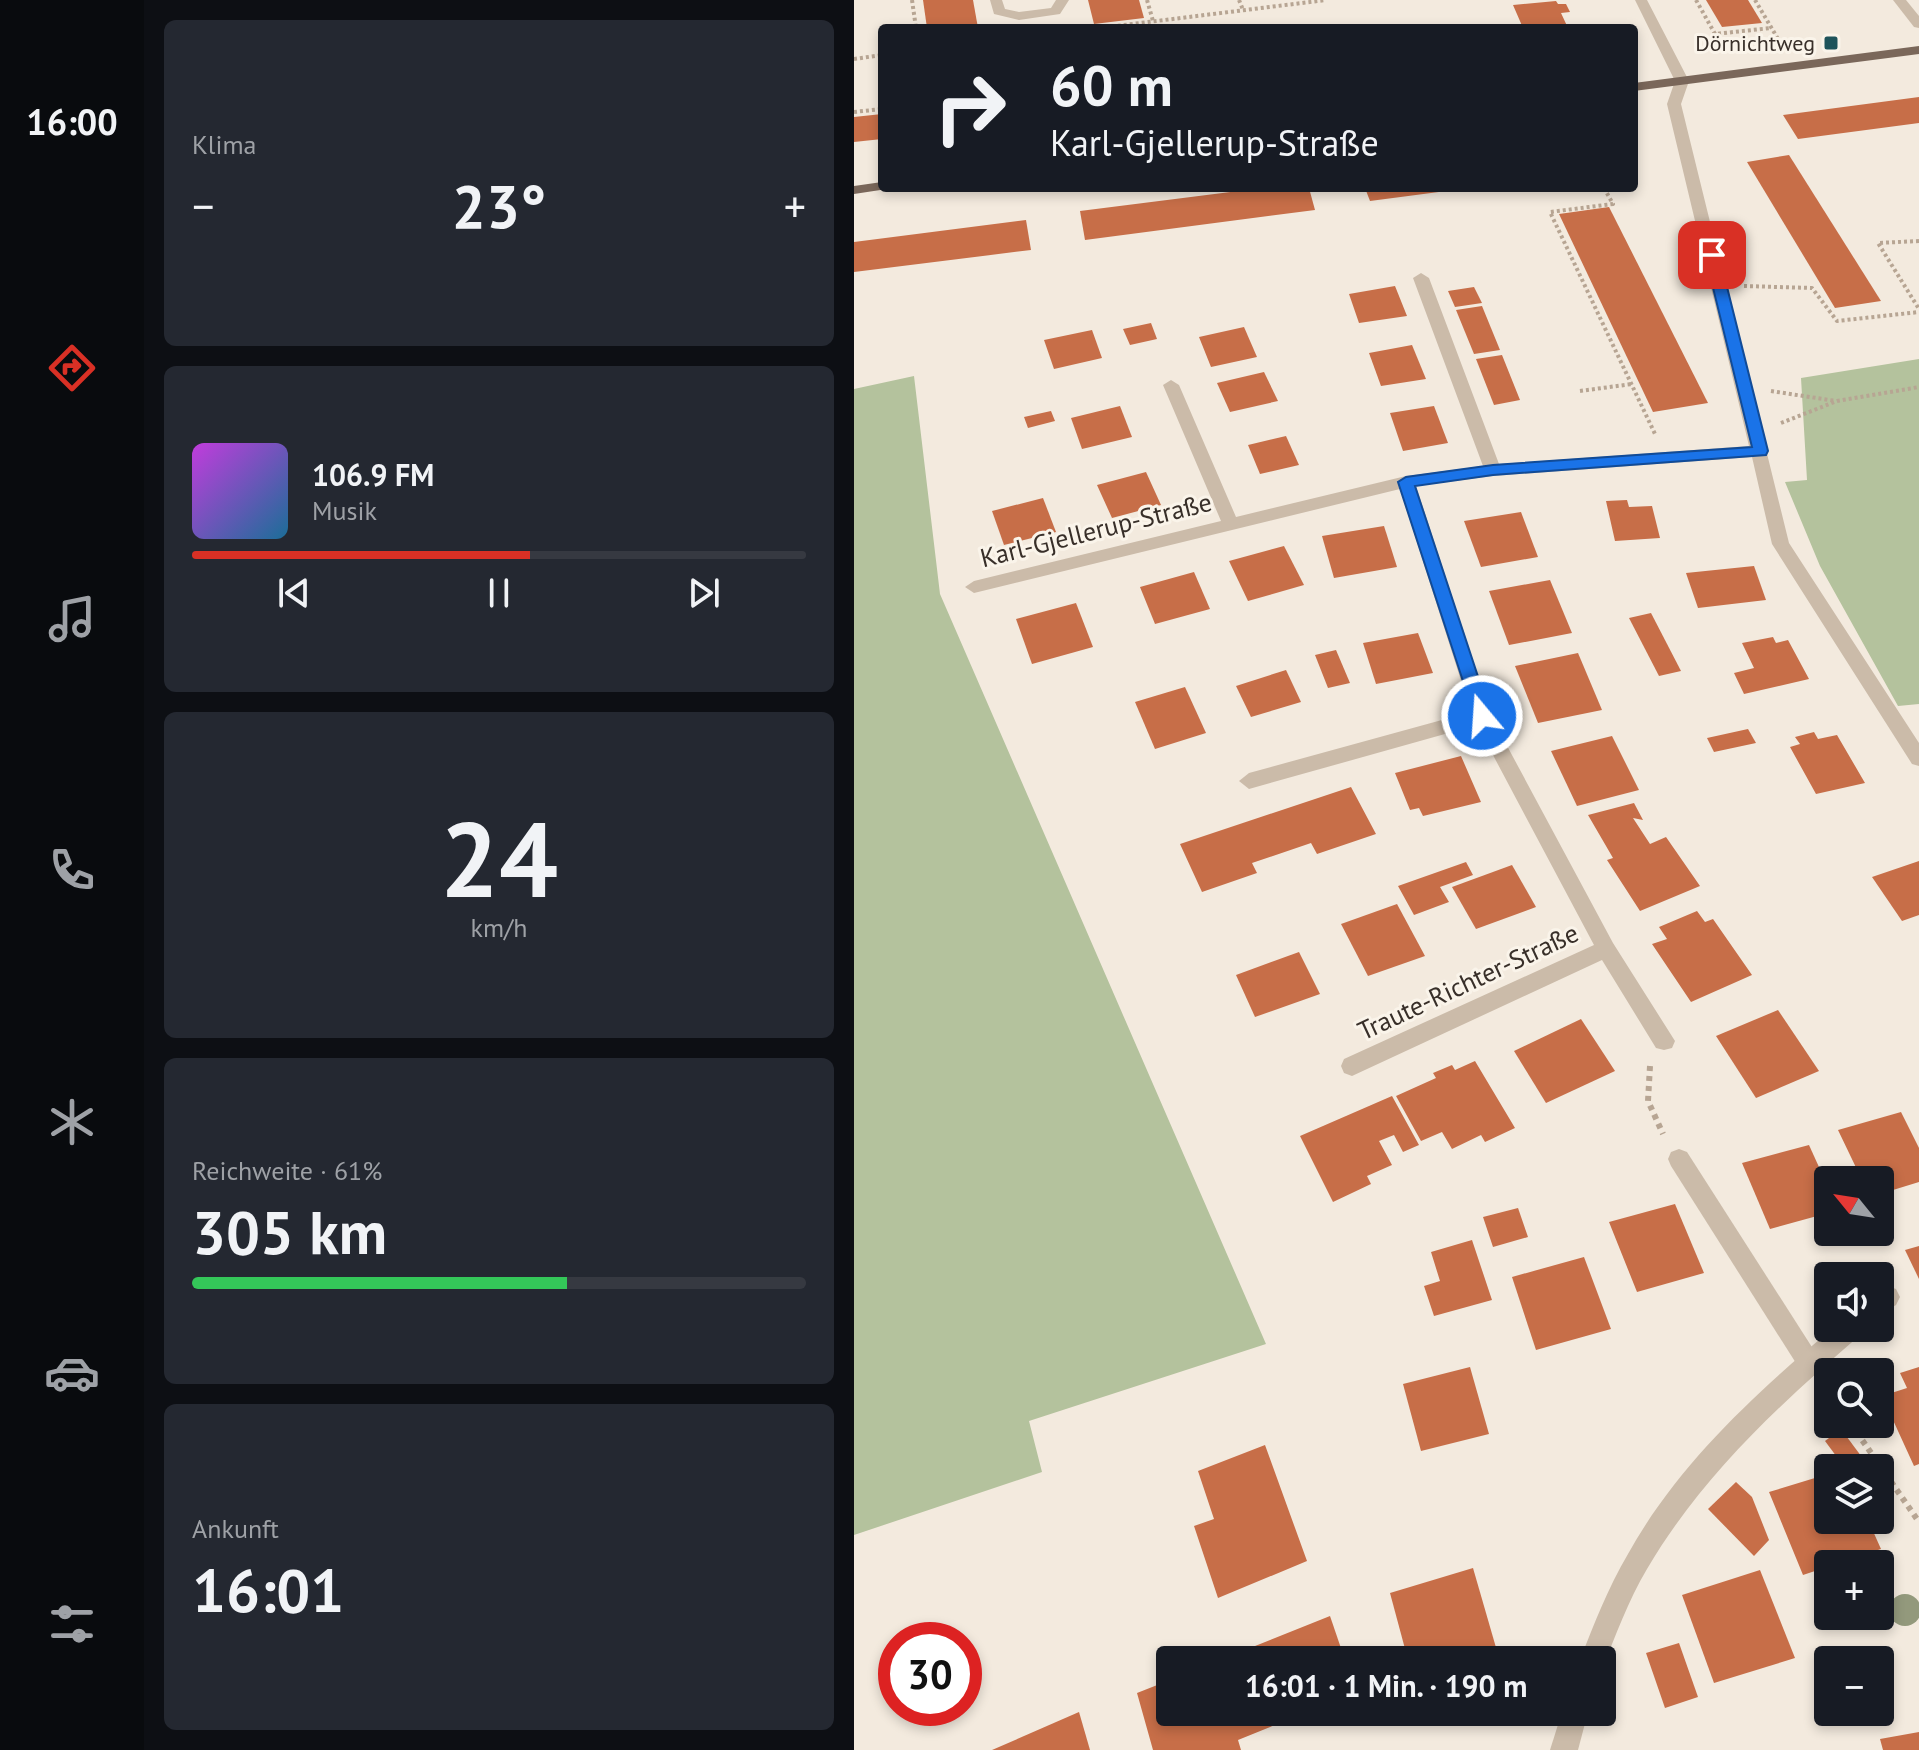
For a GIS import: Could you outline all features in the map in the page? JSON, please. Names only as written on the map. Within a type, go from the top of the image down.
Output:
[{"type":"main road","points":[[1638,86],[1919,50]]},
{"type":"main road","points":[[854,190],[878,187]]},
{"type":"street","points":[[996,0],[999,11],[1019,16],[1055,11],[1063,0]]},
{"type":"street","points":[[1641,0],[1682,81],[1674,104],[1781,544],[1919,759]]},
{"type":"street","points":[[1899,0],[1919,24]]},
{"type":"street","points":[[1421,278],[1493,470]]},
{"type":"street","name":"Karl-Gjellerup-Straße","points":[[1171,385],[1230,523]]},
{"type":"street","name":"Karl-Gjellerup-Straße","points":[[974,587],[1406,482],[1493,470],[1760,451]]},
{"type":"street","name":"Traute-Richter-Straße","points":[[1406,482],[1482,716],[1606,949],[1664,1041]]},
{"type":"street","points":[[1249,781],[1482,716]]},
{"type":"street","name":"Traute-Richter-Straße","points":[[1352,1066],[1606,949]]},
{"type":"street","points":[[1679,1159],[1809,1363]]},
{"type":"street","points":[[1599,1646],[1630,1575],[1678,1495],[1726,1440],[1834,1342]]},
{"type":"street","points":[[1564,1750],[1571,1726]]},
{"type":"path","points":[[912,0],[915,24]]},
{"type":"path","points":[[1147,0],[1153,21]]},
{"type":"path","points":[[1239,0],[1243,10]]},
{"type":"path","points":[[1130,24],[1326,0]]},
{"type":"path","points":[[1696,0],[1715,34],[1771,28]]},
{"type":"path","points":[[1755,0],[1794,66]]},
{"type":"path","points":[[854,59],[878,56]]},
{"type":"path","points":[[854,112],[878,109]]},
{"type":"path","points":[[1606,192],[1613,204],[1550,212],[1659,444]]},
{"type":"path","points":[[1738,285],[1812,288],[1837,321],[1919,311],[1878,243],[1919,241]]},
{"type":"path","points":[[1580,391],[1632,384]]},
{"type":"path","points":[[1773,426],[1837,401],[1919,387]]},
{"type":"path","points":[[1763,390],[1837,401]]},
{"type":"path","points":[[1664,1041],[1654,1054],[1644,1085],[1649,1112],[1679,1159]]},
{"type":"path","points":[[1861,1438],[1919,1522]]},
{"type":"green space","points":[[1919,359],[1919,704],[1898,706],[1820,566],[1785,482],[1807,480],[1801,378]]},
{"type":"green space","points":[[914,376],[940,594],[1266,1344],[1029,1421],[1042,1472],[854,1535],[854,389]]},
{"type":"building","points":[[923,0],[973,0],[977,24],[926,24]]},
{"type":"building","points":[[1088,0],[1139,0],[1144,18],[1094,24]]},
{"type":"building","points":[[1706,0],[1748,0],[1762,23],[1722,27]]},
{"type":"building","points":[[1556,1],[1566,4],[1570,12],[1561,13],[1566,24],[1521,24],[1513,5]]},
{"type":"building","points":[[1919,97],[1919,123],[1798,139],[1783,115]]},
{"type":"building","points":[[878,114],[878,139],[854,142],[854,117]]},
{"type":"building","points":[[1789,155],[1881,301],[1835,308],[1747,162]]},
{"type":"building","points":[[1230,192],[1310,192],[1315,210],[1085,240],[1080,211]]},
{"type":"building","points":[[1367,192],[1439,192],[1370,201]]},
{"type":"building","points":[[1609,207],[1708,403],[1653,412],[1559,214]]},
{"type":"building","points":[[1026,220],[1031,250],[854,272],[854,242]]},
{"type":"building","points":[[1395,286],[1407,316],[1359,323],[1349,294]]},
{"type":"building","points":[[1474,287],[1482,303],[1455,307],[1448,291]]},
{"type":"building","points":[[1482,306],[1500,350],[1474,354],[1456,310]]},
{"type":"building","points":[[1151,323],[1157,339],[1130,345],[1123,329]]},
{"type":"building","points":[[1244,327],[1257,357],[1211,367],[1199,337]]},
{"type":"building","points":[[1092,330],[1102,358],[1054,369],[1044,340]]},
{"type":"building","points":[[1412,345],[1426,379],[1381,386],[1369,353]]},
{"type":"building","points":[[1502,355],[1520,400],[1494,405],[1476,359]]},
{"type":"building","points":[[1264,372],[1278,401],[1230,412],[1217,383]]},
{"type":"building","points":[[1120,406],[1132,437],[1082,449],[1071,418]]},
{"type":"building","points":[[1434,406],[1448,443],[1403,451],[1390,413]]},
{"type":"building","points":[[1051,411],[1055,421],[1028,428],[1024,417]]},
{"type":"building","points":[[1286,436],[1299,465],[1260,474],[1248,445]]},
{"type":"building","points":[[1146,472],[1161,505],[1112,518],[1097,485]]},
{"type":"building","points":[[1043,498],[1056,532],[1004,545],[992,511]]},
{"type":"building","points":[[1627,500],[1629,507],[1652,506],[1660,538],[1615,541],[1606,501]]},
{"type":"building","points":[[1521,512],[1538,557],[1481,567],[1464,521]]},
{"type":"building","points":[[1384,526],[1397,567],[1334,578],[1322,536]]},
{"type":"building","points":[[1284,546],[1304,585],[1248,601],[1229,561]]},
{"type":"building","points":[[1754,566],[1766,600],[1698,608],[1686,573]]},
{"type":"building","points":[[1194,572],[1210,609],[1155,624],[1140,587]]},
{"type":"building","points":[[1550,580],[1572,633],[1509,645],[1489,591]]},
{"type":"building","points":[[1076,603],[1093,647],[1032,664],[1016,619]]},
{"type":"building","points":[[1651,613],[1681,671],[1659,676],[1629,618]]},
{"type":"building","points":[[1418,633],[1433,673],[1376,684],[1363,643]]},
{"type":"building","points":[[1773,637],[1776,643],[1788,640],[1809,679],[1744,694],[1734,673],[1754,668],[1742,643]]},
{"type":"building","points":[[1336,650],[1350,683],[1328,688],[1315,655]]},
{"type":"building","points":[[1578,653],[1602,710],[1538,723],[1515,666]]},
{"type":"building","points":[[1286,670],[1301,702],[1251,717],[1236,686]]},
{"type":"building","points":[[1185,687],[1206,733],[1155,749],[1135,702]]},
{"type":"building","points":[[1748,729],[1756,743],[1714,752],[1707,738]]},
{"type":"building","points":[[1814,732],[1818,739],[1837,735],[1865,783],[1816,794],[1790,747],[1800,744],[1795,737]]},
{"type":"building","points":[[1612,736],[1639,790],[1577,806],[1551,751]]},
{"type":"building","points":[[1461,756],[1481,802],[1423,816],[1419,808],[1410,810],[1395,773]]},
{"type":"building","points":[[1351,787],[1376,834],[1317,854],[1311,843],[1252,863],[1257,873],[1202,892],[1180,844]]},
{"type":"building","points":[[1634,803],[1643,820],[1633,818],[1650,844],[1666,837],[1700,886],[1640,911],[1607,860],[1613,858],[1588,815]]},
{"type":"building","points":[[1919,861],[1919,915],[1902,921],[1872,877]]},
{"type":"building","points":[[1466,862],[1473,875],[1440,887],[1449,902],[1414,915],[1398,886]]},
{"type":"building","points":[[1512,865],[1536,907],[1476,929],[1452,887]]},
{"type":"building","points":[[1397,904],[1425,956],[1368,976],[1341,924]]},
{"type":"building","points":[[1697,911],[1705,922],[1713,919],[1752,975],[1691,1002],[1652,944],[1667,939],[1659,927]]},
{"type":"building","points":[[1299,952],[1320,994],[1255,1017],[1236,975]]},
{"type":"building","points":[[1778,1010],[1819,1071],[1756,1098],[1716,1036]]},
{"type":"building","points":[[1581,1019],[1615,1071],[1546,1103],[1514,1051]]},
{"type":"building","points":[[1475,1061],[1515,1128],[1485,1142],[1481,1135],[1452,1149],[1442,1132],[1421,1141],[1396,1096],[1436,1078],[1433,1073],[1452,1065],[1455,1070]]},
{"type":"building","points":[[1392,1096],[1419,1145],[1403,1152],[1394,1135],[1379,1141],[1392,1165],[1367,1176],[1371,1184],[1333,1202],[1300,1136]]},
{"type":"building","points":[[1901,1112],[1919,1148],[1919,1182],[1894,1190],[1894,1166],[1855,1166],[1838,1130]]},
{"type":"building","points":[[1809,1145],[1818,1166],[1814,1166],[1814,1217],[1770,1229],[1742,1163]]},
{"type":"building","points":[[1675,1204],[1704,1273],[1637,1292],[1609,1222]]},
{"type":"building","points":[[1518,1208],[1528,1237],[1493,1247],[1483,1217]]},
{"type":"building","points":[[1472,1240],[1492,1300],[1434,1316],[1424,1286],[1440,1281],[1431,1252]]},
{"type":"building","points":[[1919,1246],[1919,1279],[1905,1250]]},
{"type":"building","points":[[1584,1257],[1611,1329],[1536,1350],[1512,1277]]},
{"type":"building","points":[[1470,1367],[1489,1434],[1421,1451],[1403,1384]]},
{"type":"building","points":[[1919,1367],[1919,1464],[1914,1466],[1894,1422],[1894,1392],[1907,1388],[1900,1373]]},
{"type":"building","points":[[1829,1438],[1848,1438],[1860,1454],[1835,1454],[1825,1441]]},
{"type":"building","points":[[1265,1445],[1307,1561],[1218,1598],[1194,1526],[1214,1519],[1198,1471]]},
{"type":"building","points":[[1814,1478],[1814,1534],[1874,1534],[1881,1549],[1814,1550],[1814,1571],[1803,1575],[1769,1492]]},
{"type":"building","points":[[1736,1482],[1752,1497],[1769,1540],[1754,1556],[1708,1509]]},
{"type":"building","points":[[1473,1568],[1496,1646],[1404,1646],[1390,1593]]},
{"type":"building","points":[[1760,1570],[1795,1658],[1714,1683],[1682,1595]]},
{"type":"building","points":[[1330,1616],[1340,1646],[1255,1646]]},
{"type":"building","points":[[1679,1643],[1698,1697],[1665,1708],[1646,1653]]},
{"type":"building","points":[[1156,1686],[1156,1726],[1272,1726],[1238,1740],[1241,1750],[1153,1750],[1137,1693]]},
{"type":"building","points":[[1079,1712],[1090,1750],[992,1750]]},
{"type":"building","points":[[1919,1732],[1919,1750],[1883,1750],[1880,1739]]},
{"type":"place","name":"Dörnichtweg","points":[[1831,43]]},
{"type":"route","points":[[1482,716],[1406,482],[1493,470],[1760,451],[1712,255]]}]
